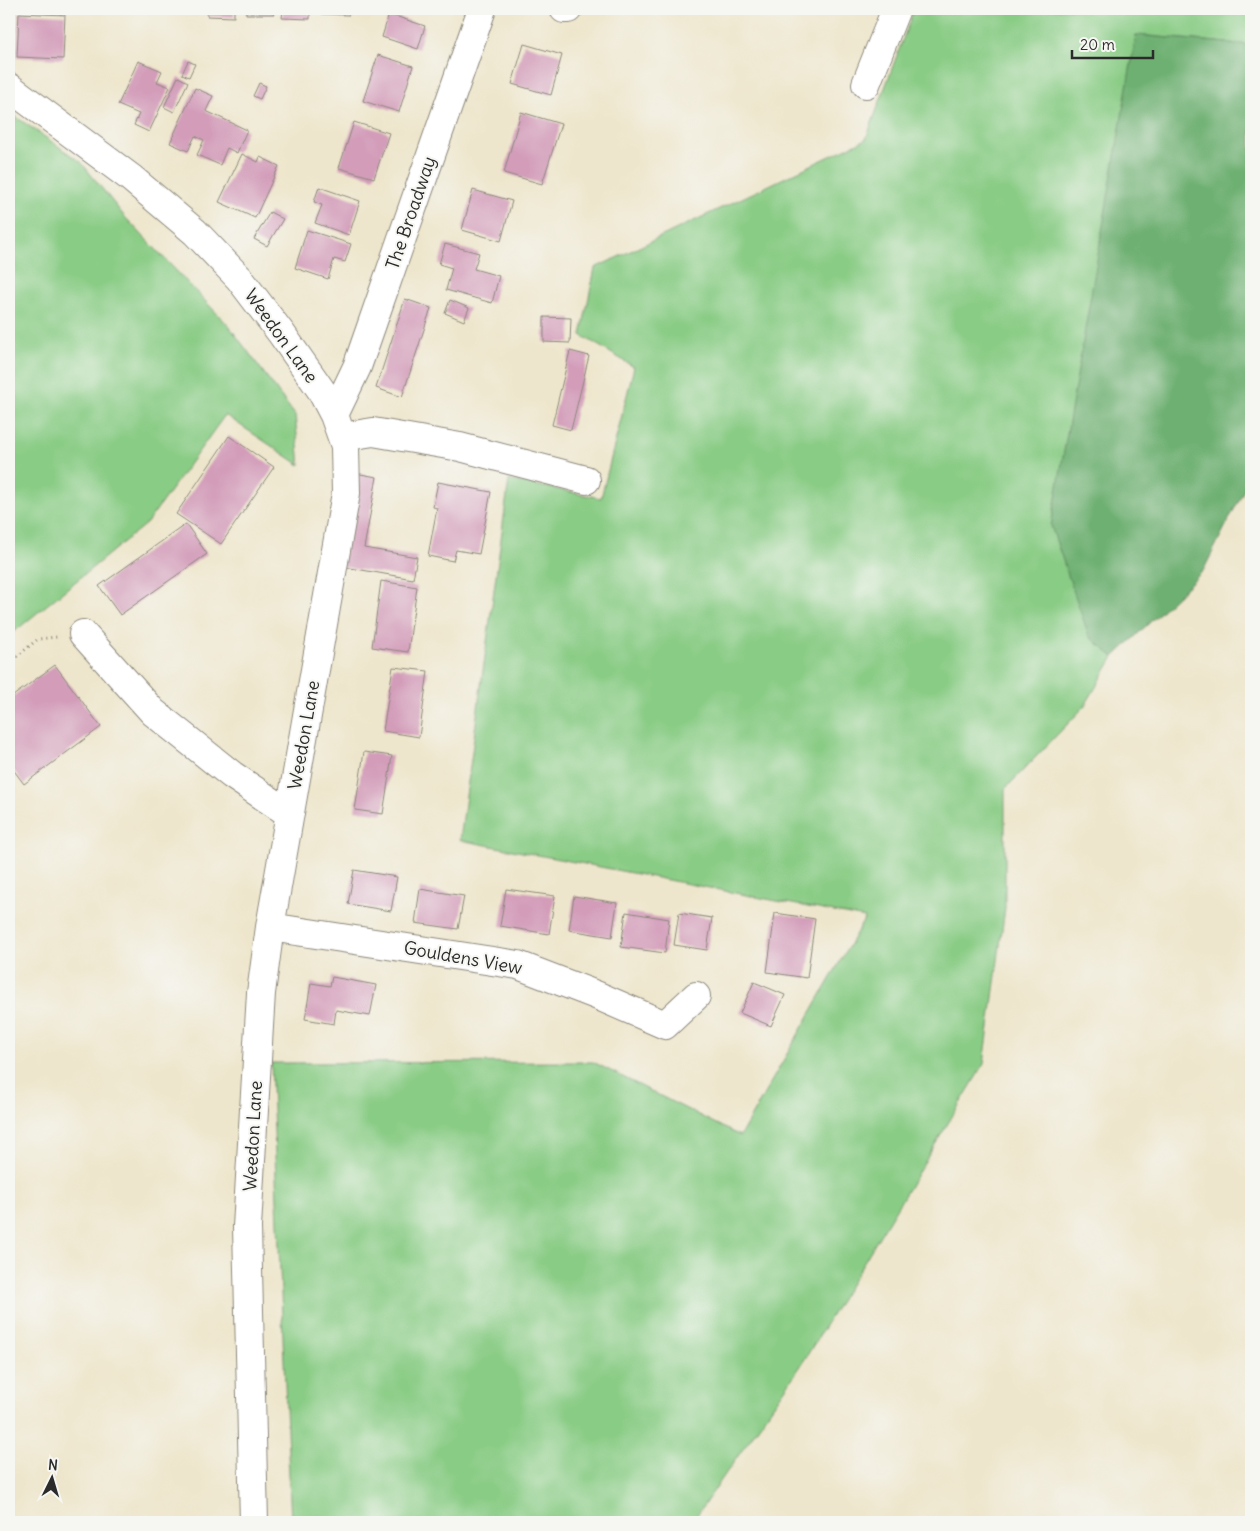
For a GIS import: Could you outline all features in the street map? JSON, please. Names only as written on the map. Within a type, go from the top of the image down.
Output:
[{"type":"street","name":"The Broadway","points":[[338,426],[482,9]]},
{"type":"street","points":[[866,84],[896,9]]},
{"type":"street","name":"Weedon Lane","points":[[9,87],[131,178],[195,232],[239,278],[282,333],[321,390],[345,446],[346,492],[270,927],[261,993],[247,1227],[254,1522]]},
{"type":"street","points":[[338,426],[460,447],[586,480]]},
{"type":"street","points":[[83,634],[154,712],[232,775],[290,814]]},
{"type":"street","name":"Gouldens View","points":[[270,927],[518,965],[596,995],[665,1025],[696,996]]},
{"type":"path","points":[[9,663],[38,639],[83,634]]},
{"type":"green space","points":[[914,9],[1251,9],[1251,45],[1136,35],[1089,636],[1114,657],[1084,707],[1005,789],[1005,908],[984,1064],[800,1367],[692,1522],[291,1522],[271,1063],[593,1062],[740,1136],[865,918],[460,840],[509,480],[601,498],[634,367],[581,335],[595,268],[866,139]]},
{"type":"green space","points":[[1136,35],[1251,45],[1251,476],[1203,571],[1114,657],[1089,636],[1051,526]]},
{"type":"green space","points":[[9,112],[81,162],[124,216],[229,326],[295,415],[300,465],[225,415],[147,523],[9,636]]},
{"type":"building","points":[[207,9],[234,9],[234,17],[207,16]]},
{"type":"building","points":[[246,9],[274,9],[274,14],[246,14]]},
{"type":"building","points":[[283,9],[310,9],[310,19],[282,18]]},
{"type":"building","points":[[321,9],[349,9],[349,15],[321,14]]},
{"type":"building","points":[[19,13],[65,15],[63,59],[17,57]]},
{"type":"building","points":[[389,14],[425,26],[418,49],[382,37]]},
{"type":"building","points":[[524,44],[562,55],[551,95],[512,84]]},
{"type":"building","points":[[378,55],[413,66],[399,112],[363,101]]},
{"type":"building","points":[[138,61],[162,71],[157,82],[170,87],[149,132],[134,125],[139,114],[118,105]]},
{"type":"building","points":[[188,61],[195,64],[189,77],[182,74]]},
{"type":"building","points":[[178,77],[188,82],[174,112],[164,107]]},
{"type":"building","points":[[259,83],[266,86],[260,99],[253,96]]},
{"type":"building","points":[[195,88],[213,96],[206,111],[247,130],[237,153],[227,148],[220,165],[197,155],[204,140],[195,136],[188,151],[170,143]]},
{"type":"building","points":[[521,112],[561,124],[542,184],[504,173]]},
{"type":"building","points":[[354,122],[389,133],[374,178],[339,168]]},
{"type":"building","points":[[242,154],[258,162],[260,157],[279,166],[255,218],[219,202]]},
{"type":"building","points":[[319,187],[360,201],[349,235],[315,223],[322,205],[314,202]]},
{"type":"building","points":[[473,190],[512,201],[501,241],[462,230]]},
{"type":"building","points":[[270,212],[283,219],[267,246],[254,239]]},
{"type":"building","points":[[307,230],[351,244],[345,262],[334,259],[328,279],[295,268]]},
{"type":"building","points":[[445,244],[479,253],[474,269],[499,276],[492,303],[446,290],[452,268],[439,264]]},
{"type":"building","points":[[405,299],[431,308],[402,397],[376,388]]},
{"type":"building","points":[[450,300],[469,308],[464,321],[445,313]]},
{"type":"building","points":[[544,317],[571,318],[570,343],[544,342]]},
{"type":"building","points":[[570,351],[589,356],[571,430],[552,425]]},
{"type":"building","points":[[229,436],[274,467],[221,544],[176,514]]},
{"type":"building","points":[[355,473],[377,477],[364,548],[417,557],[413,579],[339,566]]},
{"type":"building","points":[[438,482],[491,492],[479,554],[456,550],[453,561],[428,556],[437,508],[433,507]]},
{"type":"building","points":[[186,524],[207,554],[120,615],[99,586]]},
{"type":"building","points":[[381,581],[417,587],[408,652],[372,647]]},
{"type":"building","points":[[55,665],[101,727],[24,784],[9,764],[9,699]]},
{"type":"building","points":[[393,667],[428,671],[419,737],[383,731]]},
{"type":"building","points":[[364,752],[392,756],[383,814],[355,810]]},
{"type":"building","points":[[354,870],[397,877],[391,911],[348,904]]},
{"type":"building","points":[[420,889],[464,896],[458,929],[415,923]]},
{"type":"building","points":[[506,889],[555,896],[549,934],[500,926]]},
{"type":"building","points":[[574,896],[617,903],[612,937],[569,930]]},
{"type":"building","points":[[626,912],[669,919],[665,953],[621,947]]},
{"type":"building","points":[[679,913],[712,918],[707,950],[674,945]]},
{"type":"building","points":[[775,913],[815,919],[807,978],[767,972]]},
{"type":"building","points":[[332,977],[376,985],[370,1016],[336,1010],[334,1024],[305,1019],[311,983],[330,986]]},
{"type":"building","points":[[754,982],[785,995],[771,1026],[740,1013]]}]
